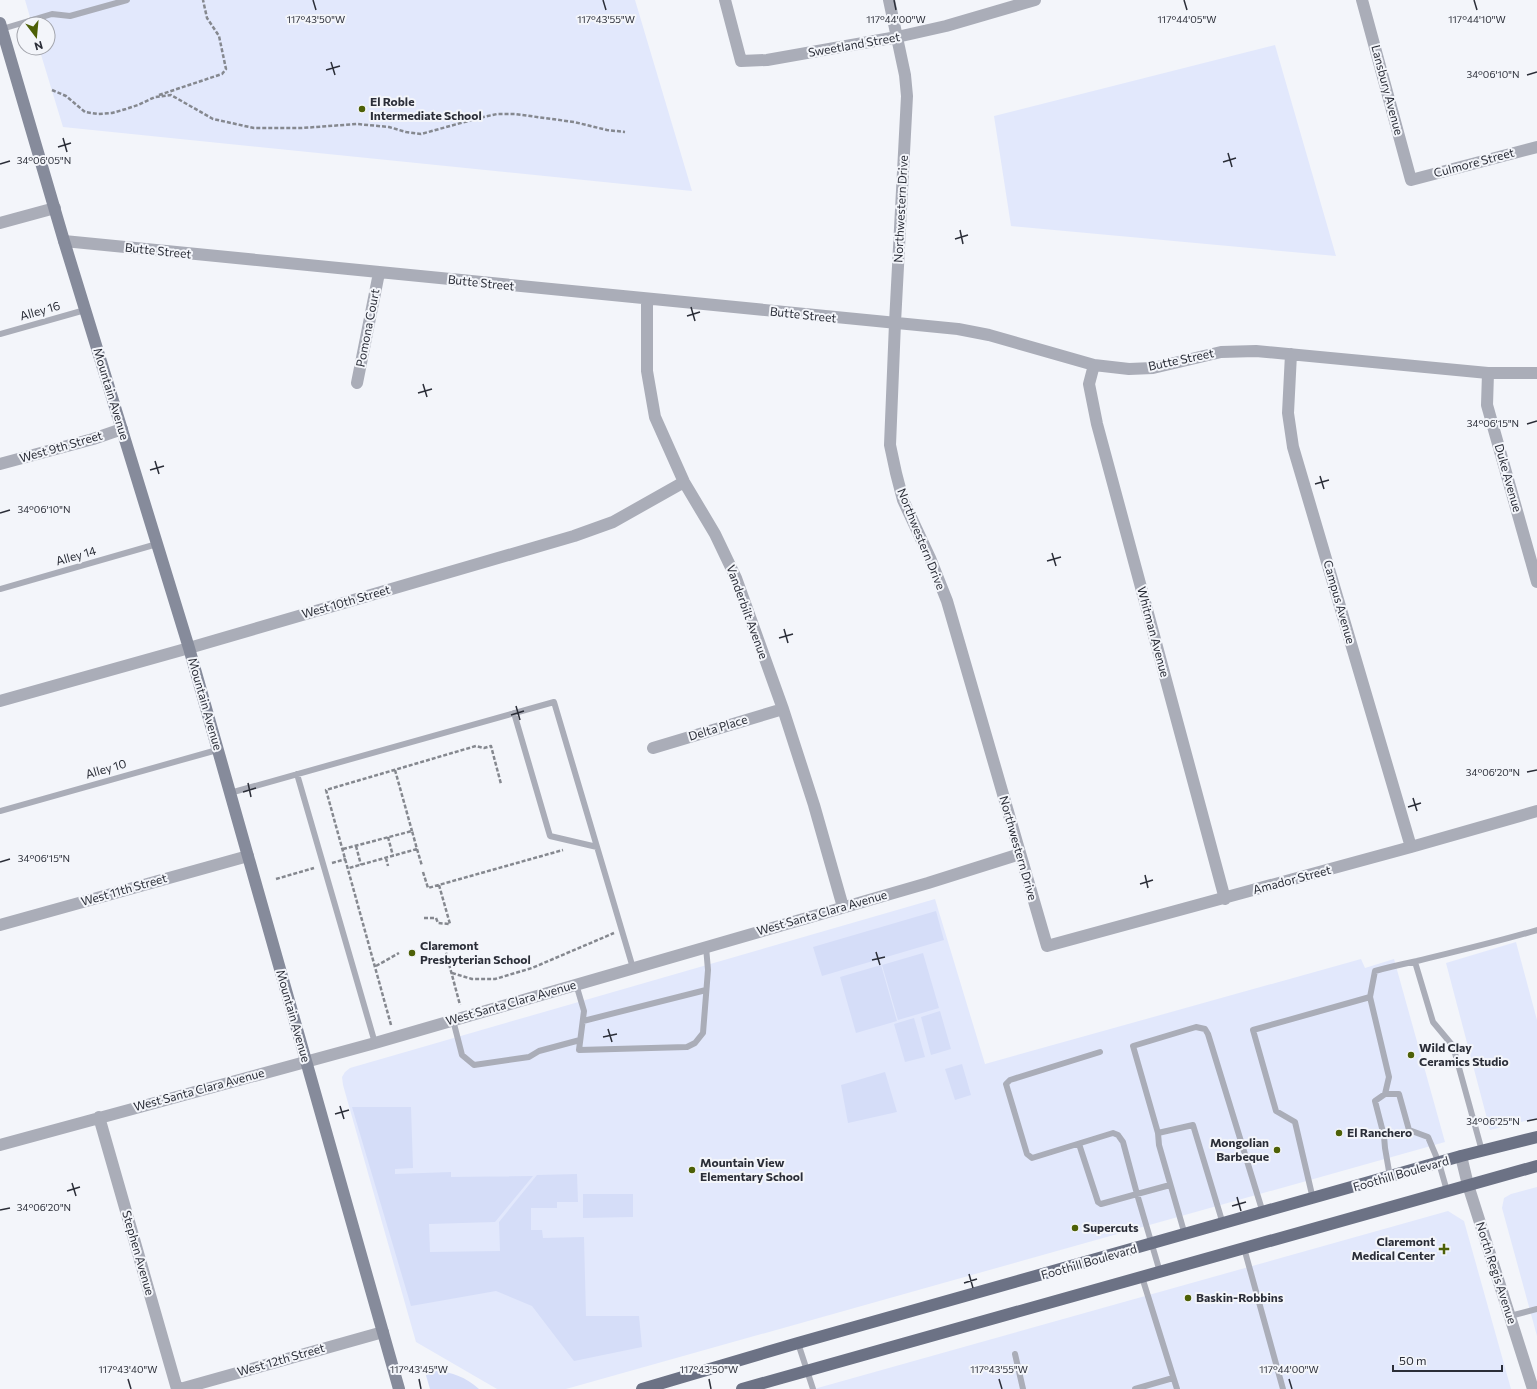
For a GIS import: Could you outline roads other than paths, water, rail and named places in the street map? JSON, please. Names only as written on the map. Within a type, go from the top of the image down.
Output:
[{"type":"main road","name":"Mountain Avenue","points":[[1,26],[64,242],[189,648],[399,1389]]},
{"type":"main road","name":"Foothill Boulevard","points":[[642,1389],[798,1343],[1462,1156],[1537,1137]]},
{"type":"main road","points":[[742,1389],[1537,1166]]},
{"type":"street","name":"Sweetland Street","points":[[724,0],[741,61],[767,60],[897,37],[946,26],[1035,0]]},
{"type":"street","name":"Northwestern Drive","points":[[889,0],[905,75],[907,96],[890,445],[904,500],[930,558],[947,601],[1047,946]]},
{"type":"street","name":"Lansbury Avenue","points":[[1362,0],[1411,180]]},
{"type":"street","name":"Culmore Street","points":[[1411,180],[1537,147]]},
{"type":"street","points":[[0,223],[55,208]]},
{"type":"street","name":"Butte Street","points":[[64,242],[958,329],[989,335],[1094,365],[1129,369],[1153,368],[1220,352],[1256,351],[1488,373],[1537,373]]},
{"type":"street","name":"Pomona Court","points":[[357,382],[379,273]]},
{"type":"street","name":"Vanderbilt Avenue","points":[[647,299],[647,371],[655,417],[684,482],[715,534],[736,578],[783,708],[814,805],[843,907]]},
{"type":"street","name":"Campus Avenue","points":[[1291,354],[1288,413],[1293,446],[1411,847]]},
{"type":"street","name":"Whitman Avenue","points":[[1094,365],[1089,384],[1097,424],[1225,899]]},
{"type":"street","name":"Duke Avenue","points":[[1488,373],[1487,405],[1537,582]]},
{"type":"street","name":"West 9th Street","points":[[0,464],[93,439],[122,429]]},
{"type":"street","name":"West 10th Street","points":[[0,701],[189,648],[574,536],[613,522],[684,482]]},
{"type":"street","name":"Delta Place","points":[[653,748],[783,708]]},
{"type":"street","name":"Amador Street","points":[[1047,946],[1225,899],[1537,810]]},
{"type":"street","name":"West Santa Clara Avenue","points":[[0,1145],[375,1043],[1020,854]]},
{"type":"street","name":"West 11th Street","points":[[0,925],[248,856]]},
{"type":"street","name":"Stephen Avenue","points":[[99,1117],[177,1389]]},
{"type":"street","name":"North Regis Avenue","points":[[1462,1156],[1468,1185],[1534,1385]]},
{"type":"street","name":"West 12th Street","points":[[180,1389],[383,1332]]},
{"type":"lane","points":[[1,26],[52,14],[70,16],[127,0]]},
{"type":"lane","name":"Alley 16","points":[[0,334],[86,310]]},
{"type":"lane","name":"Alley 14","points":[[0,589],[157,544]]},
{"type":"lane","points":[[230,793],[554,702],[633,968]]},
{"type":"lane","points":[[514,713],[550,836],[597,847]]},
{"type":"lane","name":"Alley 10","points":[[0,811],[217,750]]},
{"type":"lane","points":[[297,774],[375,1043]]},
{"type":"lane","points":[[1385,1094],[1389,1077],[1370,997],[1375,971],[1503,940],[1537,930]]},
{"type":"lane","points":[[576,984],[584,1011],[579,1050],[686,1047],[695,1043],[703,1033],[708,970],[706,947]]},
{"type":"lane","points":[[1415,962],[1433,1022],[1453,1046],[1482,1151]]},
{"type":"lane","points":[[583,1021],[706,990]]},
{"type":"lane","points":[[1313,1199],[1295,1122],[1276,1111],[1252,1030],[1370,997]]},
{"type":"lane","points":[[453,1020],[462,1055],[474,1065],[529,1057],[539,1051],[580,1040]]},
{"type":"lane","points":[[1185,1235],[1158,1145],[1158,1133],[1133,1046],[1196,1027],[1205,1029],[1208,1034],[1263,1213]]},
{"type":"lane","points":[[1100,1052],[1010,1080],[1006,1084],[1027,1154],[1032,1158],[1113,1133],[1121,1138],[1160,1272]]},
{"type":"lane","points":[[1390,1177],[1384,1136],[1375,1101],[1385,1094],[1399,1094],[1409,1130],[1428,1137],[1439,1163],[1447,1191]]},
{"type":"lane","points":[[1158,1133],[1193,1125],[1224,1224]]},
{"type":"lane","points":[[1079,1144],[1098,1202],[1101,1204],[1170,1185]]},
{"type":"lane","points":[[1244,1248],[1283,1389]]},
{"type":"lane","points":[[1142,1277],[1177,1389]]},
{"type":"lane","points":[[1510,1316],[1537,1309]]},
{"type":"lane","points":[[798,1343],[813,1389]]},
{"type":"lane","points":[[1015,1354],[1023,1389]]},
{"type":"lane","points":[[1135,1389],[1173,1378]]},
{"type":"place","name":"El Roble Intermediate School","points":[[362,109]]},
{"type":"place","name":"Claremont Presbyterian School","points":[[412,953]]},
{"type":"place","name":"Wild Clay Ceramics Studio","points":[[1411,1055]]},
{"type":"place","name":"El Ranchero","points":[[1339,1133]]},
{"type":"place","name":"Mongolian Barbeque","points":[[1277,1150]]},
{"type":"place","name":"Mountain View Elementary School","points":[[692,1170]]},
{"type":"place","name":"Supercuts","points":[[1075,1228]]},
{"type":"place","name":"Claremont Medical Center","points":[[1444,1249]]},
{"type":"place","name":"Baskin-Robbins","points":[[1188,1298]]}]
